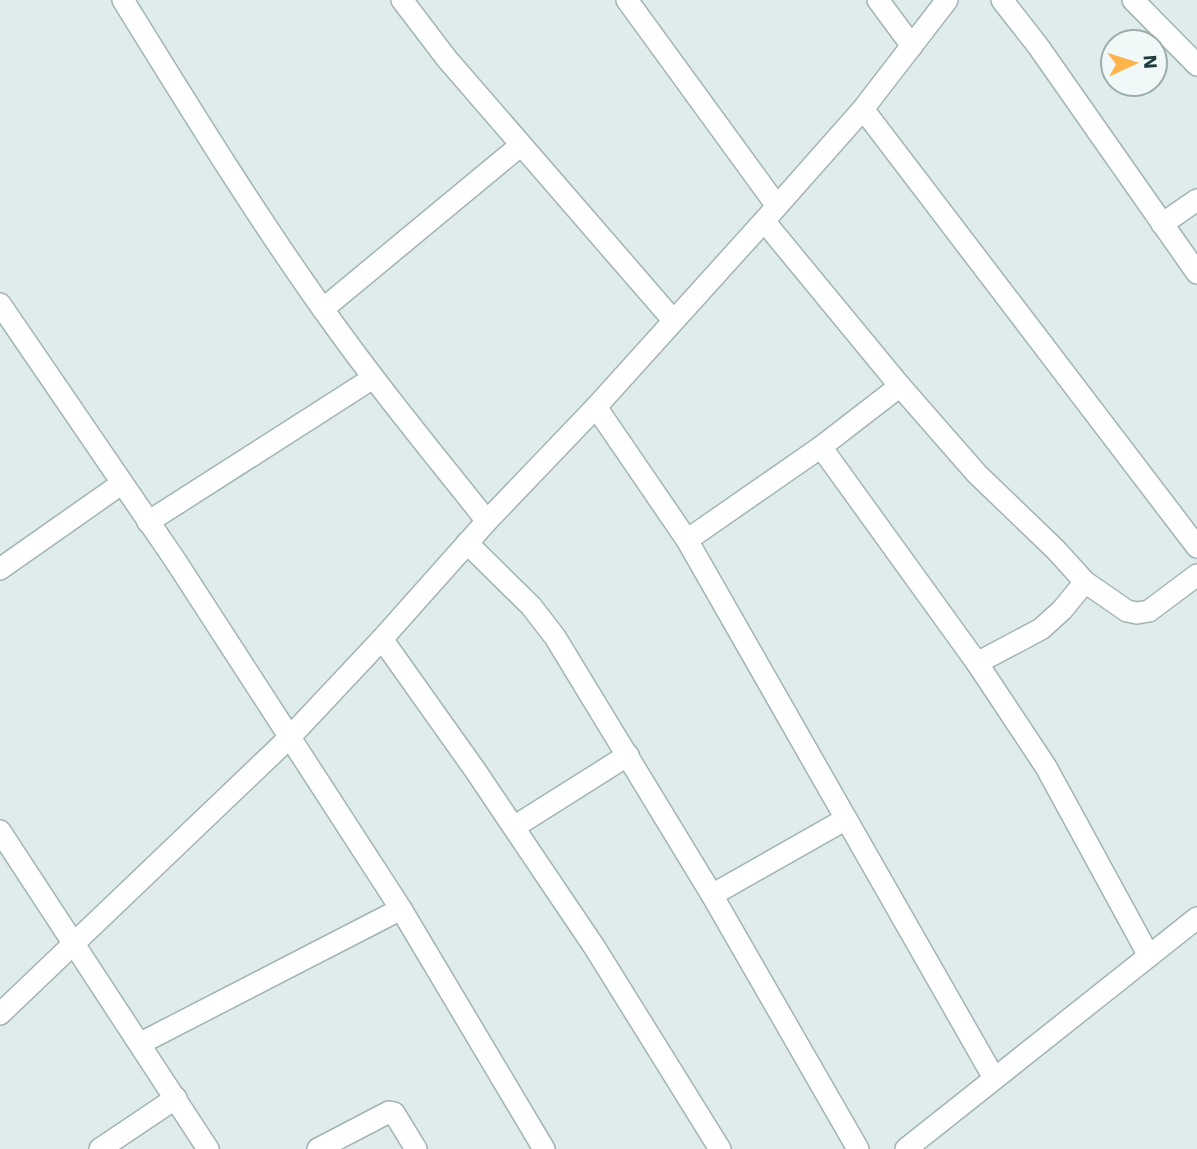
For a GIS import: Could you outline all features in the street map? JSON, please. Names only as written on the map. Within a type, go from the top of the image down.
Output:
[{"type":"street","points":[[123,0],[217,151],[323,309],[373,378],[487,521]]},
{"type":"street","points":[[402,0],[447,60],[673,320]]},
{"type":"street","points":[[627,0],[771,213],[900,386],[977,474],[1047,541],[1085,582],[1127,611],[1149,611],[1197,575]]},
{"type":"street","points":[[878,0],[912,46]]},
{"type":"street","points":[[0,1014],[289,738],[383,639],[467,543],[596,407],[863,109],[947,0]]},
{"type":"street","points":[[1002,0],[1046,57],[1197,273]]},
{"type":"street","points":[[1133,0],[1197,65]]},
{"type":"street","points":[[863,109],[1197,547]]},
{"type":"street","points":[[323,309],[521,145]]},
{"type":"street","points":[[1163,223],[1197,200]]},
{"type":"street","points":[[0,304],[175,560],[401,909],[544,1149]]},
{"type":"street","points":[[148,522],[373,378]]},
{"type":"street","points":[[687,540],[821,447],[900,386]]},
{"type":"street","points":[[596,407],[687,540],[994,1078]]},
{"type":"street","points":[[821,447],[977,663],[1046,766],[1149,956]]},
{"type":"street","points":[[0,569],[121,484]]},
{"type":"street","points":[[467,543],[531,606],[555,637],[712,895],[858,1149]]},
{"type":"street","points":[[977,663],[1041,629],[1062,610],[1085,582]]},
{"type":"street","points":[[383,639],[595,948],[720,1149]]},
{"type":"street","points":[[514,827],[628,755]]},
{"type":"street","points":[[712,895],[846,819]]},
{"type":"street","points":[[0,831],[208,1149]]},
{"type":"street","points":[[141,1043],[401,909]]},
{"type":"street","points":[[906,1149],[1197,918]]},
{"type":"street","points":[[100,1149],[176,1098]]},
{"type":"street","points":[[318,1149],[389,1112],[394,1113],[416,1149]]}]
